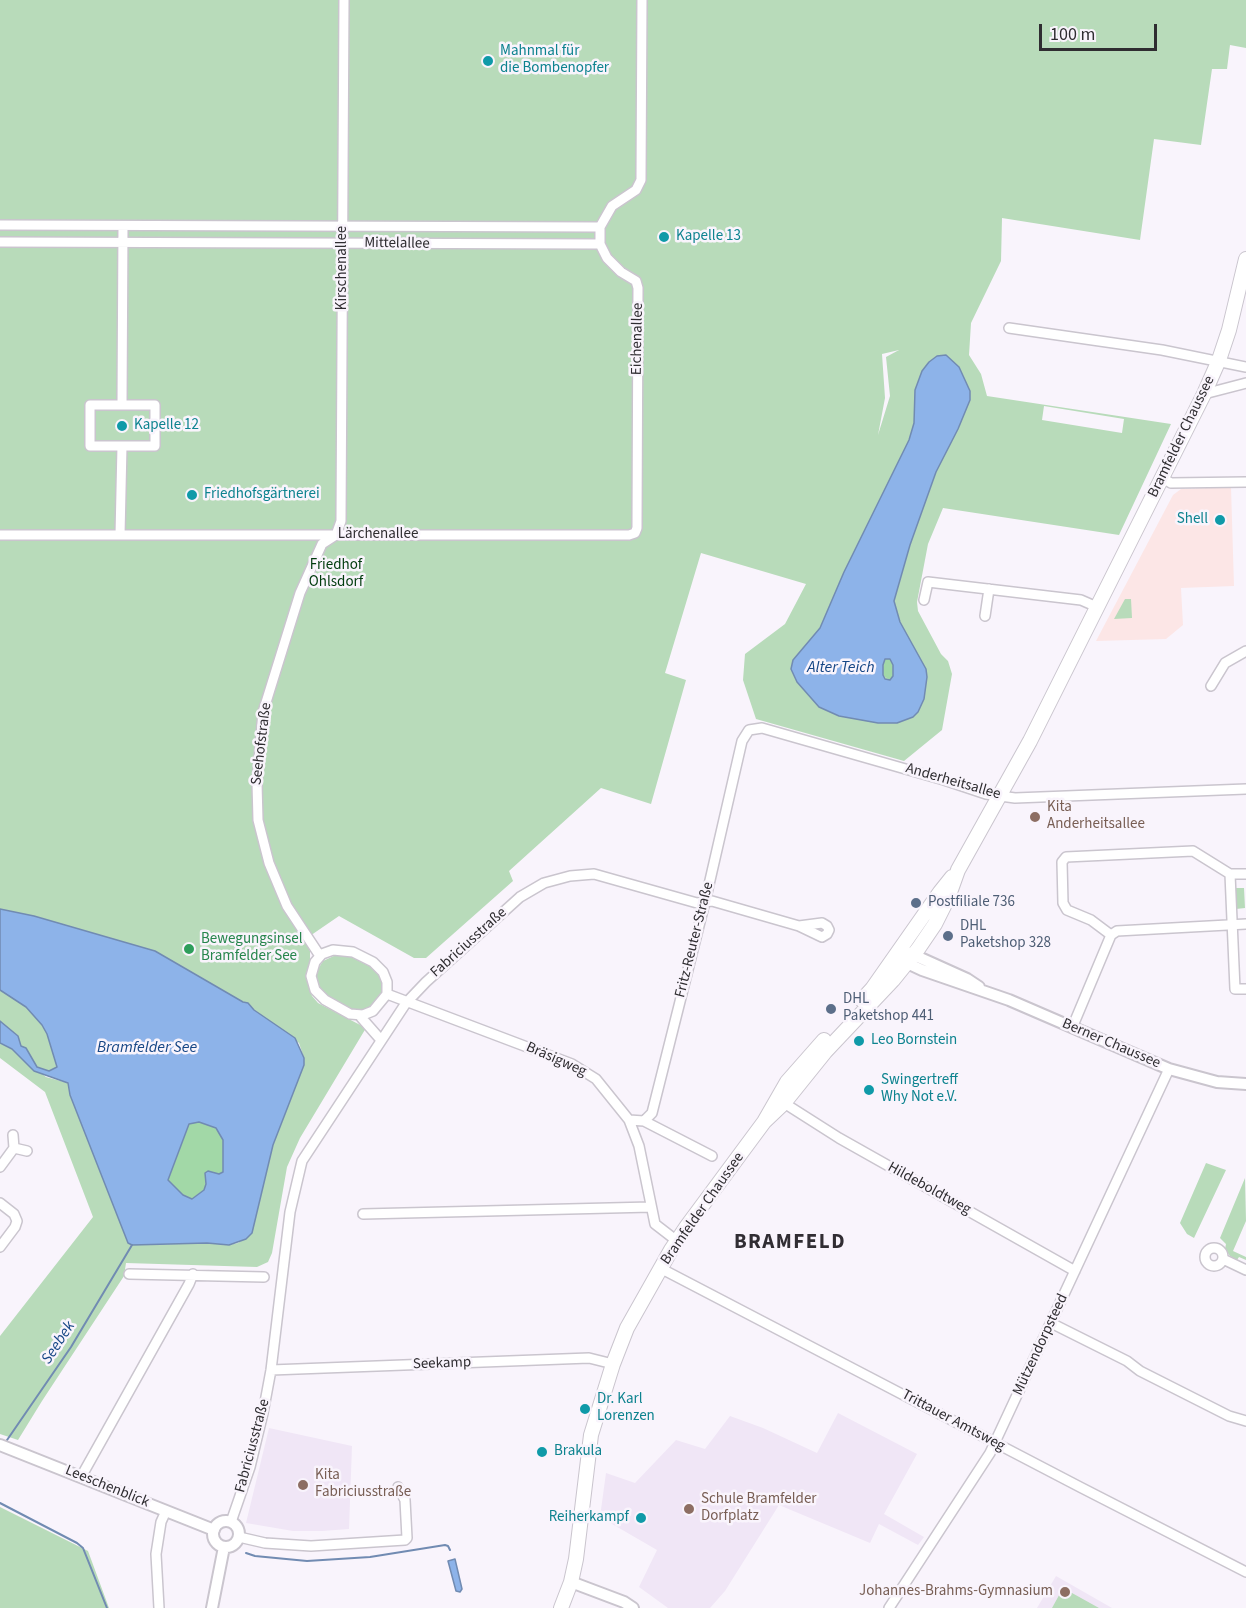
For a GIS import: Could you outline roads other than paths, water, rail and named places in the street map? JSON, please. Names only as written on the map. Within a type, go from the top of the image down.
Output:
[{"type":"main road","name":"Bramfelder Chaussee","points":[[561,1608],[571,1582],[579,1538],[591,1435],[627,1328],[677,1241],[764,1122],[776,1098],[792,1075],[872,989],[958,870],[1030,741],[1204,394],[1229,330],[1246,259]]},
{"type":"main road","name":"Bramfelder Chaussee","points":[[764,1122],[784,1103],[825,1052],[911,958],[929,933],[948,898],[958,870]]},
{"type":"street","name":"Kirschenallee","points":[[336,535],[341,521],[344,0]]},
{"type":"street","points":[[600,244],[600,227],[612,206],[636,190],[641,180],[642,0]]},
{"type":"street","name":"Mittelallee","points":[[0,225],[600,227]]},
{"type":"street","points":[[122,405],[123,226]]},
{"type":"street","name":"Mittelallee","points":[[0,242],[600,244]]},
{"type":"street","name":"Eichenallee","points":[[600,244],[610,262],[636,281],[638,288],[637,528],[635,533]]},
{"type":"street","points":[[1009,328],[1219,360],[1246,367]]},
{"type":"street","points":[[1204,394],[1246,383]]},
{"type":"street","points":[[90,405],[122,405],[155,405],[155,446],[90,446],[90,405]]},
{"type":"street","points":[[120,535],[122,446]]},
{"type":"street","points":[[1162,478],[1171,483],[1246,482]]},
{"type":"street","name":"Lärchenallee","points":[[0,535],[629,535],[635,533]]},
{"type":"street","name":"Seehofstraße","points":[[320,956],[287,906],[269,863],[258,820],[257,783],[263,712],[300,593],[322,544],[336,535]]},
{"type":"street","points":[[924,600],[928,582],[1082,600],[1097,608]]},
{"type":"street","points":[[985,616],[989,588]]},
{"type":"street","points":[[1211,686],[1225,663],[1246,651]]},
{"type":"street","name":"Anderheitsallee","points":[[742,741],[749,730],[762,728],[986,794],[1015,798],[1246,789]]},
{"type":"street","name":"Fritz-Reuter-Straße","points":[[644,1121],[652,1113],[705,902],[742,741]]},
{"type":"street","points":[[1111,935],[1091,920],[1067,910],[1063,903],[1062,862],[1066,856],[1193,851],[1230,874],[1246,874]]},
{"type":"street","name":"Fabriciusstraße","points":[[231,1522],[253,1457],[271,1370],[286,1243],[302,1161],[406,1003],[426,982],[520,897],[544,883],[570,876],[594,874],[697,903],[712,902],[799,926]]},
{"type":"street","points":[[1230,874],[1235,989],[1246,989]]},
{"type":"street","points":[[1072,1028],[1111,935],[1117,931],[1246,924]]},
{"type":"street","points":[[333,950],[345,950],[373,962],[385,977],[387,994],[376,1010],[359,1015],[350,1014],[325,1000],[315,990],[312,972],[315,962],[320,956],[333,950]]},
{"type":"street","points":[[900,950],[911,958]]},
{"type":"street","name":"Berner Chaussee","points":[[911,958],[964,986],[981,989],[1170,1069],[1217,1082],[1246,1084]]},
{"type":"street","name":"Bräsigweg","points":[[387,994],[572,1064],[596,1079],[629,1120],[639,1146],[655,1224],[677,1241]]},
{"type":"street","points":[[359,1015],[381,1040]]},
{"type":"street","name":"Mützendorpsteed","points":[[889,1608],[931,1546],[995,1443],[1170,1069]]},
{"type":"street","name":"Hildeboldtweg","points":[[784,1103],[839,1138],[1076,1270]]},
{"type":"street","points":[[629,1120],[644,1121],[712,1156]]},
{"type":"street","points":[[0,1167],[14,1148],[13,1135]]},
{"type":"street","points":[[14,1148],[27,1151]]},
{"type":"street","points":[[0,1203],[14,1214],[16,1221],[15,1227],[0,1247]]},
{"type":"street","points":[[363,1214],[651,1207]]},
{"type":"street","points":[[1223,1259],[1246,1270]]},
{"type":"street","name":"Trittauer Amtsweg","points":[[660,1268],[1246,1572]]},
{"type":"street","points":[[129,1274],[264,1277]]},
{"type":"street","points":[[81,1477],[189,1284],[192,1274]]},
{"type":"street","points":[[1051,1323],[1127,1361],[1140,1371],[1215,1410],[1246,1421]]},
{"type":"street","name":"Seekamp","points":[[271,1370],[589,1358],[613,1364]]},
{"type":"street","name":"Leeschenblick","points":[[4,1446],[214,1530]]},
{"type":"street","points":[[239,1537],[265,1543],[301,1546],[333,1546],[405,1540],[407,1538],[405,1500],[398,1487]]},
{"type":"street","points":[[159,1608],[156,1554],[161,1522],[166,1511]]},
{"type":"street","points":[[231,1522],[238,1528],[239,1537],[232,1546],[224,1547],[215,1541],[214,1530],[219,1523],[231,1522]]},
{"type":"street","points":[[212,1608],[224,1547]]},
{"type":"street","points":[[571,1582],[624,1602],[633,1608]]},
{"type":"water","name":"Alter Teich","points":[[946,355],[959,367],[970,391],[970,400],[936,472],[910,545],[894,601],[900,622],[926,669],[924,699],[913,717],[897,723],[878,723],[839,716],[819,707],[797,682],[791,669],[793,660],[820,628],[844,572],[909,440],[914,423],[915,390],[922,371],[937,356]],"holes":[[[885,659],[890,659],[893,665],[893,676],[890,680],[885,679],[883,675]]]},
{"type":"water","name":"Bramfelder See","points":[[0,909],[34,916],[155,951],[248,1003],[254,1010],[295,1038],[304,1058],[304,1065],[273,1145],[252,1233],[246,1239],[229,1245],[207,1243],[132,1245],[128,1243],[70,1095],[68,1083],[34,1071],[12,1049],[0,1043],[0,1021],[18,1036],[21,1046],[26,1048],[37,1067],[49,1071],[57,1067],[42,1025],[26,1007],[0,990]],"holes":[[[199,1122],[216,1128],[223,1140],[223,1172],[219,1174],[208,1171],[205,1173],[204,1190],[192,1199],[183,1195],[168,1180],[189,1124]]]},
{"type":"water","points":[[455,1559],[462,1589],[460,1592],[456,1591],[448,1561]]},
{"type":"waterway","name":"Seebek","points":[[5,1443],[71,1347],[132,1245]]},
{"type":"waterway","points":[[0,1503],[83,1548],[107,1608]]},
{"type":"waterway","points":[[246,1553],[255,1556],[307,1561],[370,1557],[445,1545],[450,1550]]},
{"type":"place","name":"Mahnmal für die Bombenopfer","points":[[488,61]]},
{"type":"place","name":"Kapelle 13","points":[[664,237]]},
{"type":"place","name":"Kapelle 12","points":[[122,426]]},
{"type":"place","name":"Friedhofsgärtnerei","points":[[192,495]]},
{"type":"place","name":"Shell","points":[[1220,520]]},
{"type":"place","name":"Kita Anderheitsallee","points":[[1035,817]]},
{"type":"place","name":"Postfiliale 736","points":[[916,903]]},
{"type":"place","name":"DHL Paketshop 328","points":[[948,936]]},
{"type":"place","name":"Bewegungsinsel Bramfelder See","points":[[189,949]]},
{"type":"place","name":"DHL Paketshop 441","points":[[831,1009]]},
{"type":"place","name":"Leo Bornstein","points":[[859,1041]]},
{"type":"place","name":"Swingertreff Why Not e.V.","points":[[869,1090]]},
{"type":"place","name":"Dr. Karl Lorenzen","points":[[585,1409]]},
{"type":"place","name":"Brakula","points":[[542,1452]]},
{"type":"place","name":"Kita Fabriciusstraße","points":[[303,1485]]},
{"type":"place","name":"Schule Bramfelder Dorfplatz","points":[[689,1509]]},
{"type":"place","name":"Reiherkampf","points":[[641,1518]]},
{"type":"place","name":"Johannes-Brahms-Gymnasium","points":[[1065,1592]]},
{"type":"district","name":"BRAMFELD","points":[[790,1243]]},
{"type":"park label","name":"Friedhof Ohlsdorf","points":[[336,574]]}]
